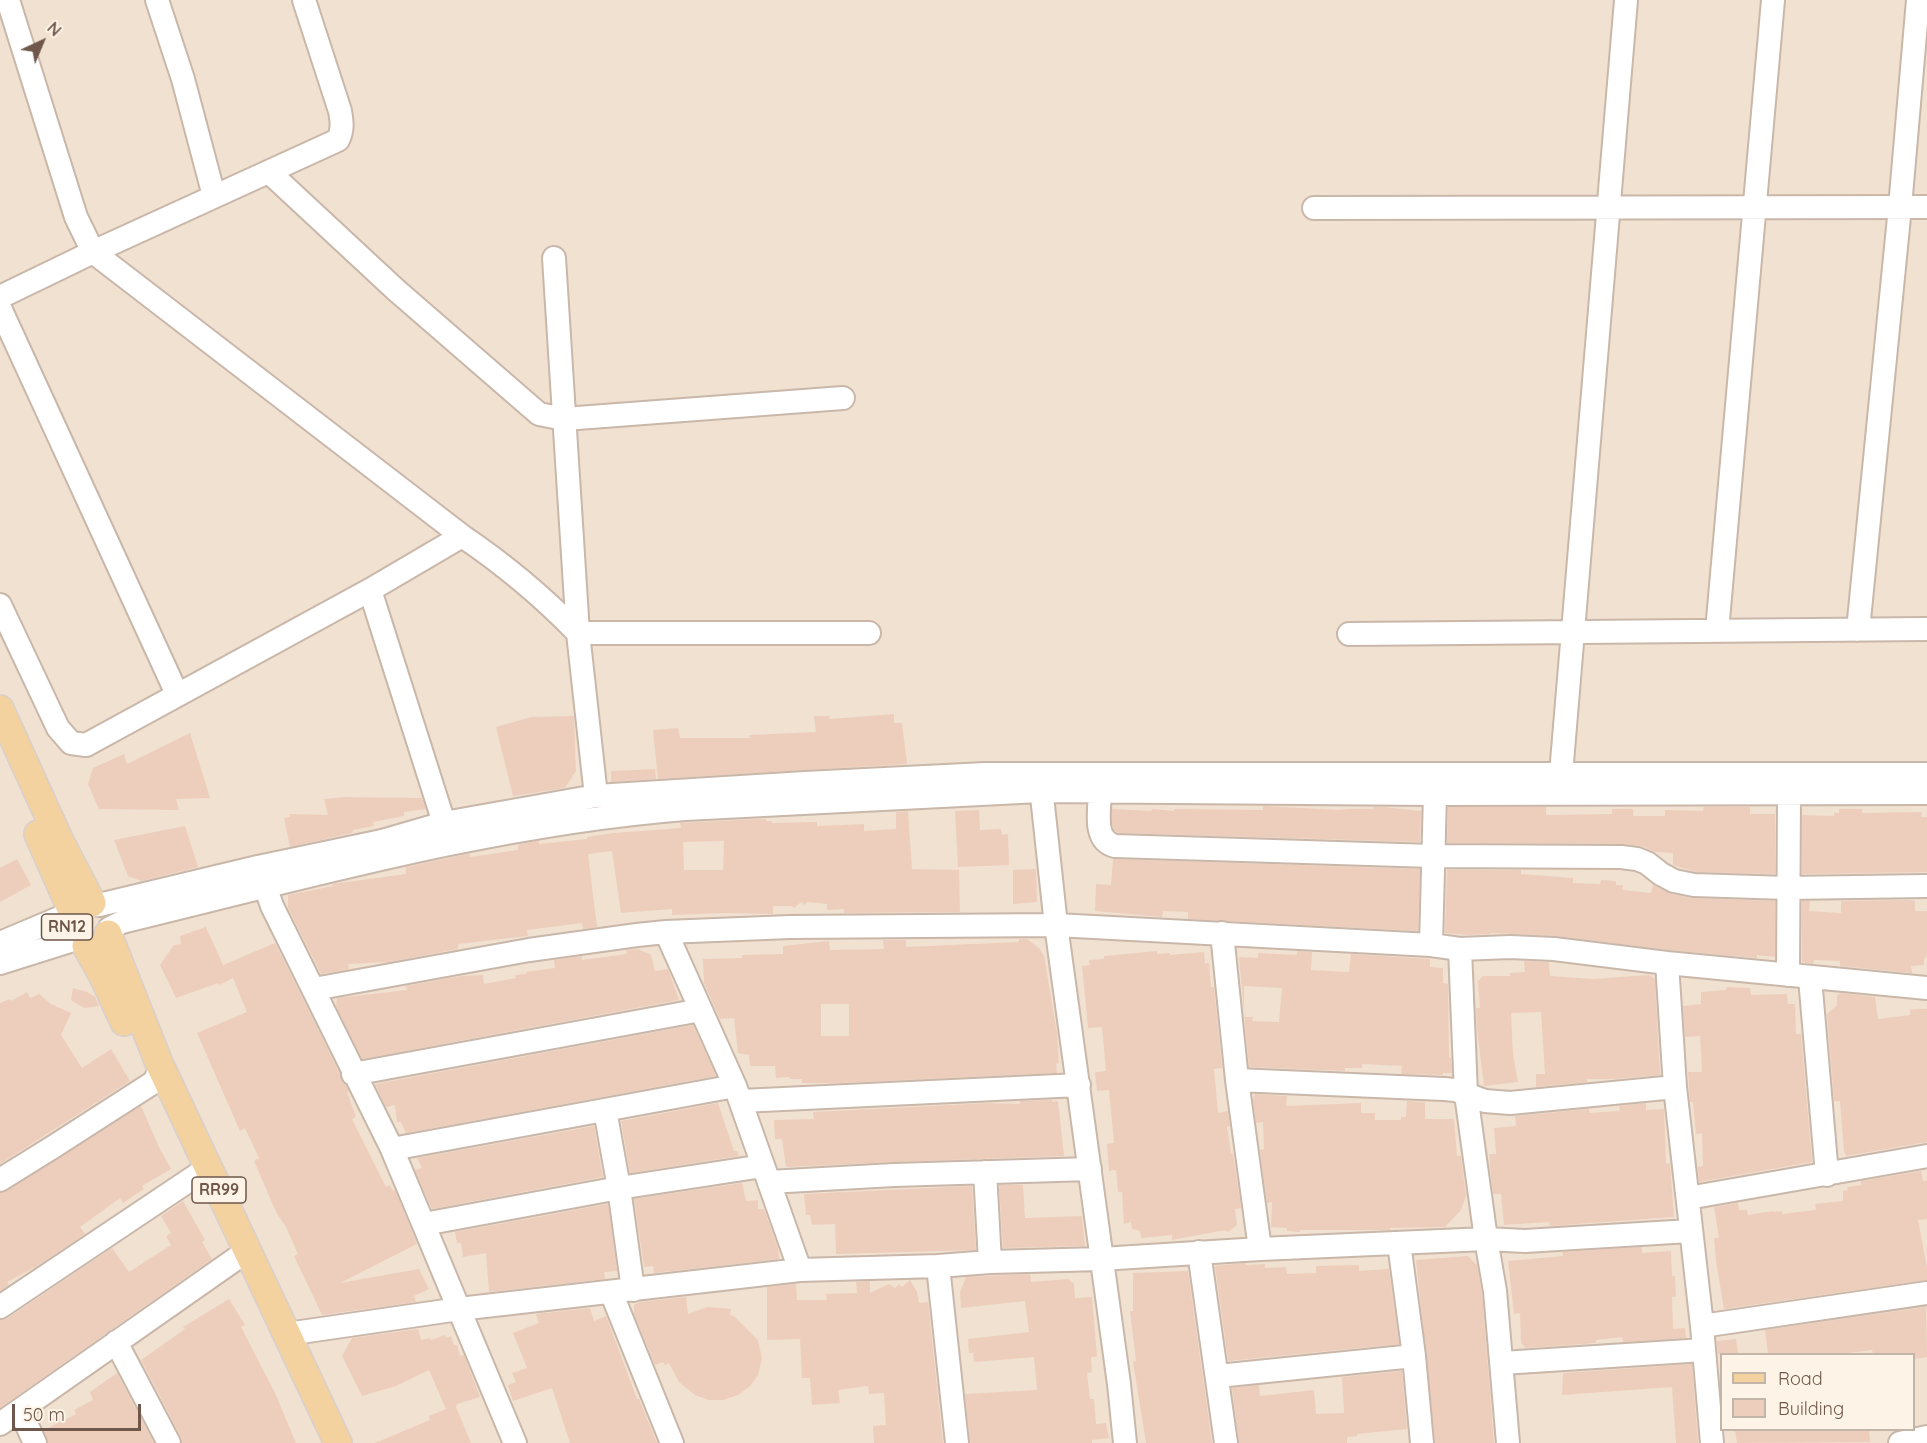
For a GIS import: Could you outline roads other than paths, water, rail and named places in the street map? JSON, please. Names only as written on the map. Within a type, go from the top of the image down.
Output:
[{"type":"main road","name":"RR99","points":[[0,709],[59,839],[89,922],[103,976],[132,1041],[158,1075],[242,1254],[266,1318],[321,1443]]},
{"type":"main road","name":"RR99","points":[[0,748],[89,922]]},
{"type":"main road","name":"RR99","points":[[158,1075],[197,1175],[287,1334],[338,1443]]},
{"type":"street","points":[[8,0],[76,217],[93,252],[462,536],[505,566],[532,588],[578,633],[868,633]]},
{"type":"street","points":[[157,0],[183,79],[214,196]]},
{"type":"street","points":[[0,297],[338,140],[342,122],[304,0]]},
{"type":"street","points":[[1561,774],[1626,0]]},
{"type":"street","points":[[1717,631],[1773,0]]},
{"type":"street","points":[[1858,630],[1918,0]]},
{"type":"street","points":[[269,172],[396,290],[539,414],[564,419],[843,398]]},
{"type":"street","points":[[1314,208],[1927,207]]},
{"type":"street","points":[[554,258],[578,633],[596,796]]},
{"type":"street","points":[[0,308],[177,694]]},
{"type":"street","points":[[0,605],[54,721],[64,737],[71,743],[79,745],[95,741],[370,590],[462,536]]},
{"type":"street","points":[[370,590],[444,823]]},
{"type":"street","points":[[1349,634],[1927,629]]},
{"type":"street","points":[[0,943],[262,877],[444,823],[596,796],[805,783],[1561,774],[1927,774]]},
{"type":"street","points":[[262,877],[499,833],[626,813],[1040,782],[1100,791],[1435,794],[1927,793]]},
{"type":"street","points":[[1040,782],[1056,925],[1119,1384],[1125,1443]]},
{"type":"street","points":[[1100,791],[1099,832],[1102,839],[1115,846],[1432,856],[1637,859],[1674,881],[1694,885],[1787,888],[1927,886]]},
{"type":"street","points":[[1431,945],[1435,794]]},
{"type":"street","points":[[1789,794],[1787,888],[1827,1175]]},
{"type":"street","points":[[262,877],[272,906],[392,1149],[515,1443]]},
{"type":"street","points":[[0,963],[89,922]]},
{"type":"street","points":[[314,989],[530,950],[666,932],[839,926],[1056,925],[1431,945],[1460,949],[1510,947],[1554,949],[1666,963],[1927,988]]},
{"type":"street","points":[[666,932],[738,1094],[800,1270]]},
{"type":"street","points":[[1222,933],[1237,1080],[1260,1249]]},
{"type":"street","points":[[1460,949],[1466,1094],[1495,1291],[1508,1443]]},
{"type":"street","points":[[1666,963],[1675,1087],[1713,1443]]},
{"type":"street","points":[[353,1074],[701,1010]]},
{"type":"street","points":[[0,1180],[54,1148],[158,1075]]},
{"type":"street","points":[[1237,1080],[1444,1089],[1485,1101],[1510,1103],[1675,1087]]},
{"type":"street","points":[[392,1149],[605,1110],[738,1094],[1079,1085]]},
{"type":"street","points":[[605,1110],[620,1188],[622,1291],[672,1443]]},
{"type":"street","points":[[1688,1198],[1927,1156]]},
{"type":"street","points":[[424,1224],[620,1188],[766,1174],[1090,1169]]},
{"type":"street","points":[[985,1172],[990,1262]]},
{"type":"street","points":[[0,1307],[197,1175]]},
{"type":"street","points":[[287,1334],[459,1309],[800,1270],[1101,1259],[1199,1252],[1486,1239],[1525,1241],[1690,1231]]},
{"type":"street","points":[[1399,1243],[1414,1356],[1422,1443]]},
{"type":"street","points":[[1199,1252],[1226,1443]]},
{"type":"street","points":[[0,1424],[242,1254]]},
{"type":"street","points":[[938,1266],[957,1443]]},
{"type":"street","points":[[1702,1326],[1927,1293]]},
{"type":"street","points":[[116,1342],[169,1443]]},
{"type":"street","points":[[1502,1363],[1704,1350]]},
{"type":"street","points":[[1218,1376],[1414,1356]]},
{"type":"street","points":[[20,1410],[35,1443]]},
{"type":"street","points":[[1900,1443],[1927,1437]]}]
